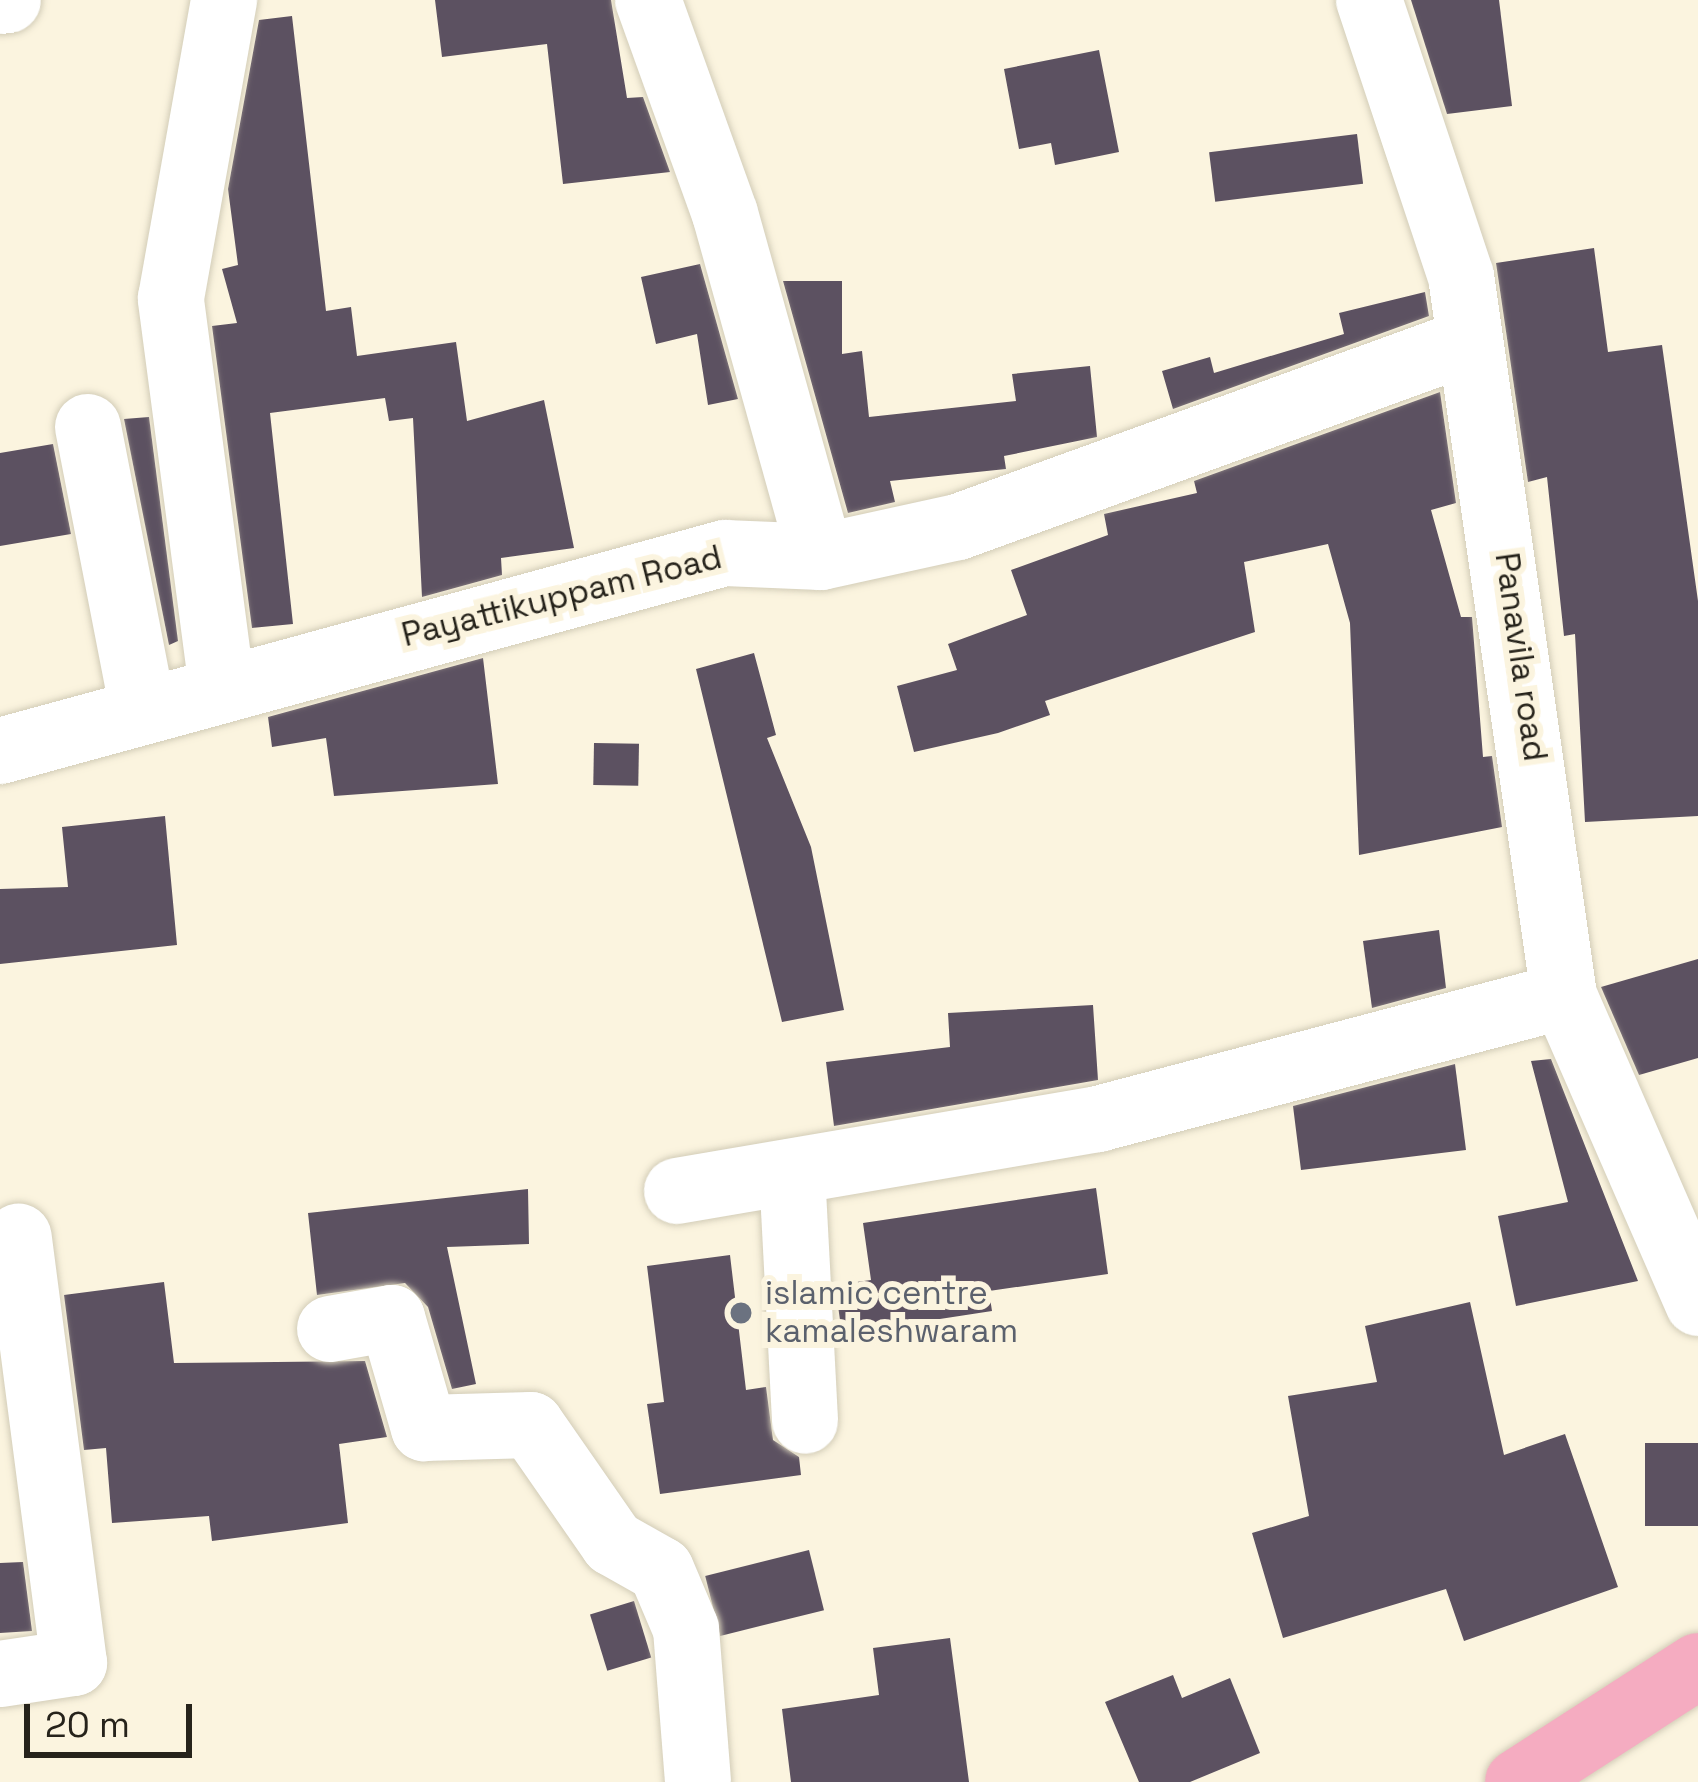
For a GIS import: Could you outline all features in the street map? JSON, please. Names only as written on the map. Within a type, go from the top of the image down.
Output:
[{"type":"main road","points":[[1519,1782],[1698,1666]]},
{"type":"street","points":[[222,688],[171,298],[224,0]]},
{"type":"street","points":[[648,0],[725,214],[821,557]]},
{"type":"street","name":"Panavila road","points":[[1369,0],[1461,276],[1465,343],[1516,607],[1564,996],[1698,1304]]},
{"type":"street","name":"Payattikuppam Road","points":[[0,751],[725,553],[821,557],[958,527],[1465,343]]},
{"type":"street","points":[[88,428],[142,710]]},
{"type":"street","points":[[677,1192],[1098,1119],[1564,996]]},
{"type":"street","points":[[792,1172],[805,1421]]},
{"type":"street","points":[[0,1674],[74,1663],[19,1237]]},
{"type":"street","points":[[330,1329],[392,1318],[424,1428],[531,1425],[613,1543],[661,1570],[686,1629],[698,1782]]},
{"type":"building","points":[[435,0],[611,0],[627,98],[643,97],[670,172],[563,184],[547,44],[442,57]]},
{"type":"building","points":[[1411,0],[1499,0],[1512,106],[1447,114]]},
{"type":"building","points":[[292,16],[326,311],[351,307],[357,356],[456,342],[467,421],[544,400],[574,548],[501,558],[502,575],[422,597],[413,418],[389,421],[385,398],[270,413],[293,624],[252,628],[212,326],[237,323],[222,269],[238,265],[228,189],[259,20]]},
{"type":"building","points":[[1099,50],[1119,152],[1055,165],[1051,143],[1019,149],[1004,69]]},
{"type":"building","points":[[1357,134],[1363,184],[1215,202],[1209,152]]},
{"type":"building","points":[[1594,248],[1608,352],[1662,345],[1698,601],[1698,816],[1585,822],[1575,634],[1564,636],[1547,477],[1528,482],[1496,263]]},
{"type":"building","points":[[700,264],[738,399],[708,405],[697,334],[656,344],[641,277]]},
{"type":"building","points":[[783,281],[842,281],[842,354],[862,351],[869,417],[1016,401],[1012,374],[1090,366],[1097,437],[1004,456],[1006,469],[890,481],[895,502],[848,513]]},
{"type":"building","points":[[1425,292],[1429,316],[1173,409],[1162,371],[1210,357],[1214,373],[1344,334],[1339,313]]},
{"type":"building","points":[[1440,392],[1456,503],[1431,510],[1461,617],[1472,617],[1483,757],[1492,756],[1502,827],[1359,855],[1350,623],[1328,544],[1244,562],[1255,632],[1045,701],[1050,715],[998,733],[914,752],[897,686],[957,670],[948,644],[1027,615],[1011,570],[1108,535],[1104,514],[1197,493],[1194,481]]},
{"type":"building","points":[[149,417],[178,641],[169,645],[124,419]]},
{"type":"building","points":[[53,444],[71,534],[0,546],[0,453]]},
{"type":"building","points":[[754,653],[776,735],[767,738],[811,847],[844,1010],[782,1022],[696,669]]},
{"type":"building","points":[[483,658],[498,784],[334,796],[326,738],[272,747],[268,717]]},
{"type":"building","points":[[594,743],[639,744],[638,786],[593,785]]},
{"type":"building","points":[[165,816],[177,945],[0,964],[0,889],[68,887],[62,827]]},
{"type":"building","points":[[1439,930],[1446,988],[1372,1008],[1363,941]]},
{"type":"building","points":[[1698,959],[1698,1058],[1639,1075],[1601,987]]},
{"type":"building","points":[[1093,1005],[1098,1080],[834,1126],[826,1062],[950,1047],[948,1013]]},
{"type":"building","points":[[1551,1059],[1638,1281],[1516,1306],[1498,1216],[1568,1202],[1531,1061]]},
{"type":"building","points":[[1455,1064],[1466,1150],[1301,1170],[1293,1106]]},
{"type":"building","points":[[1096,1188],[1108,1274],[989,1291],[992,1311],[842,1334],[835,1285],[871,1280],[863,1223]]},
{"type":"building","points":[[528,1189],[529,1244],[447,1247],[476,1384],[452,1389],[428,1307],[405,1283],[317,1295],[308,1213]]},
{"type":"building","points":[[730,1255],[746,1390],[766,1387],[773,1440],[799,1457],[801,1475],[660,1494],[647,1404],[664,1402],[647,1266]]},
{"type":"building","points":[[164,1282],[174,1363],[365,1361],[387,1437],[339,1444],[348,1523],[212,1541],[209,1516],[112,1523],[106,1448],[84,1450],[64,1295]]},
{"type":"building","points":[[1470,1302],[1504,1455],[1565,1434],[1618,1587],[1464,1641],[1446,1589],[1283,1638],[1252,1533],[1309,1516],[1288,1396],[1377,1382],[1365,1326]]},
{"type":"building","points":[[1645,1443],[1698,1443],[1698,1526],[1645,1526]]},
{"type":"building","points":[[809,1550],[824,1610],[720,1636],[705,1576]]},
{"type":"building","points":[[23,1562],[32,1631],[0,1633],[0,1563]]},
{"type":"building","points":[[634,1601],[651,1657],[607,1671],[590,1614]]},
{"type":"building","points":[[950,1638],[969,1782],[791,1782],[782,1709],[879,1695],[873,1648]]},
{"type":"building","points":[[1173,1675],[1182,1698],[1230,1678],[1260,1753],[1190,1782],[1139,1782],[1105,1702]]},
{"type":"place","name":"islamic centre kamaleshwaram","points":[[741,1313]]}]
